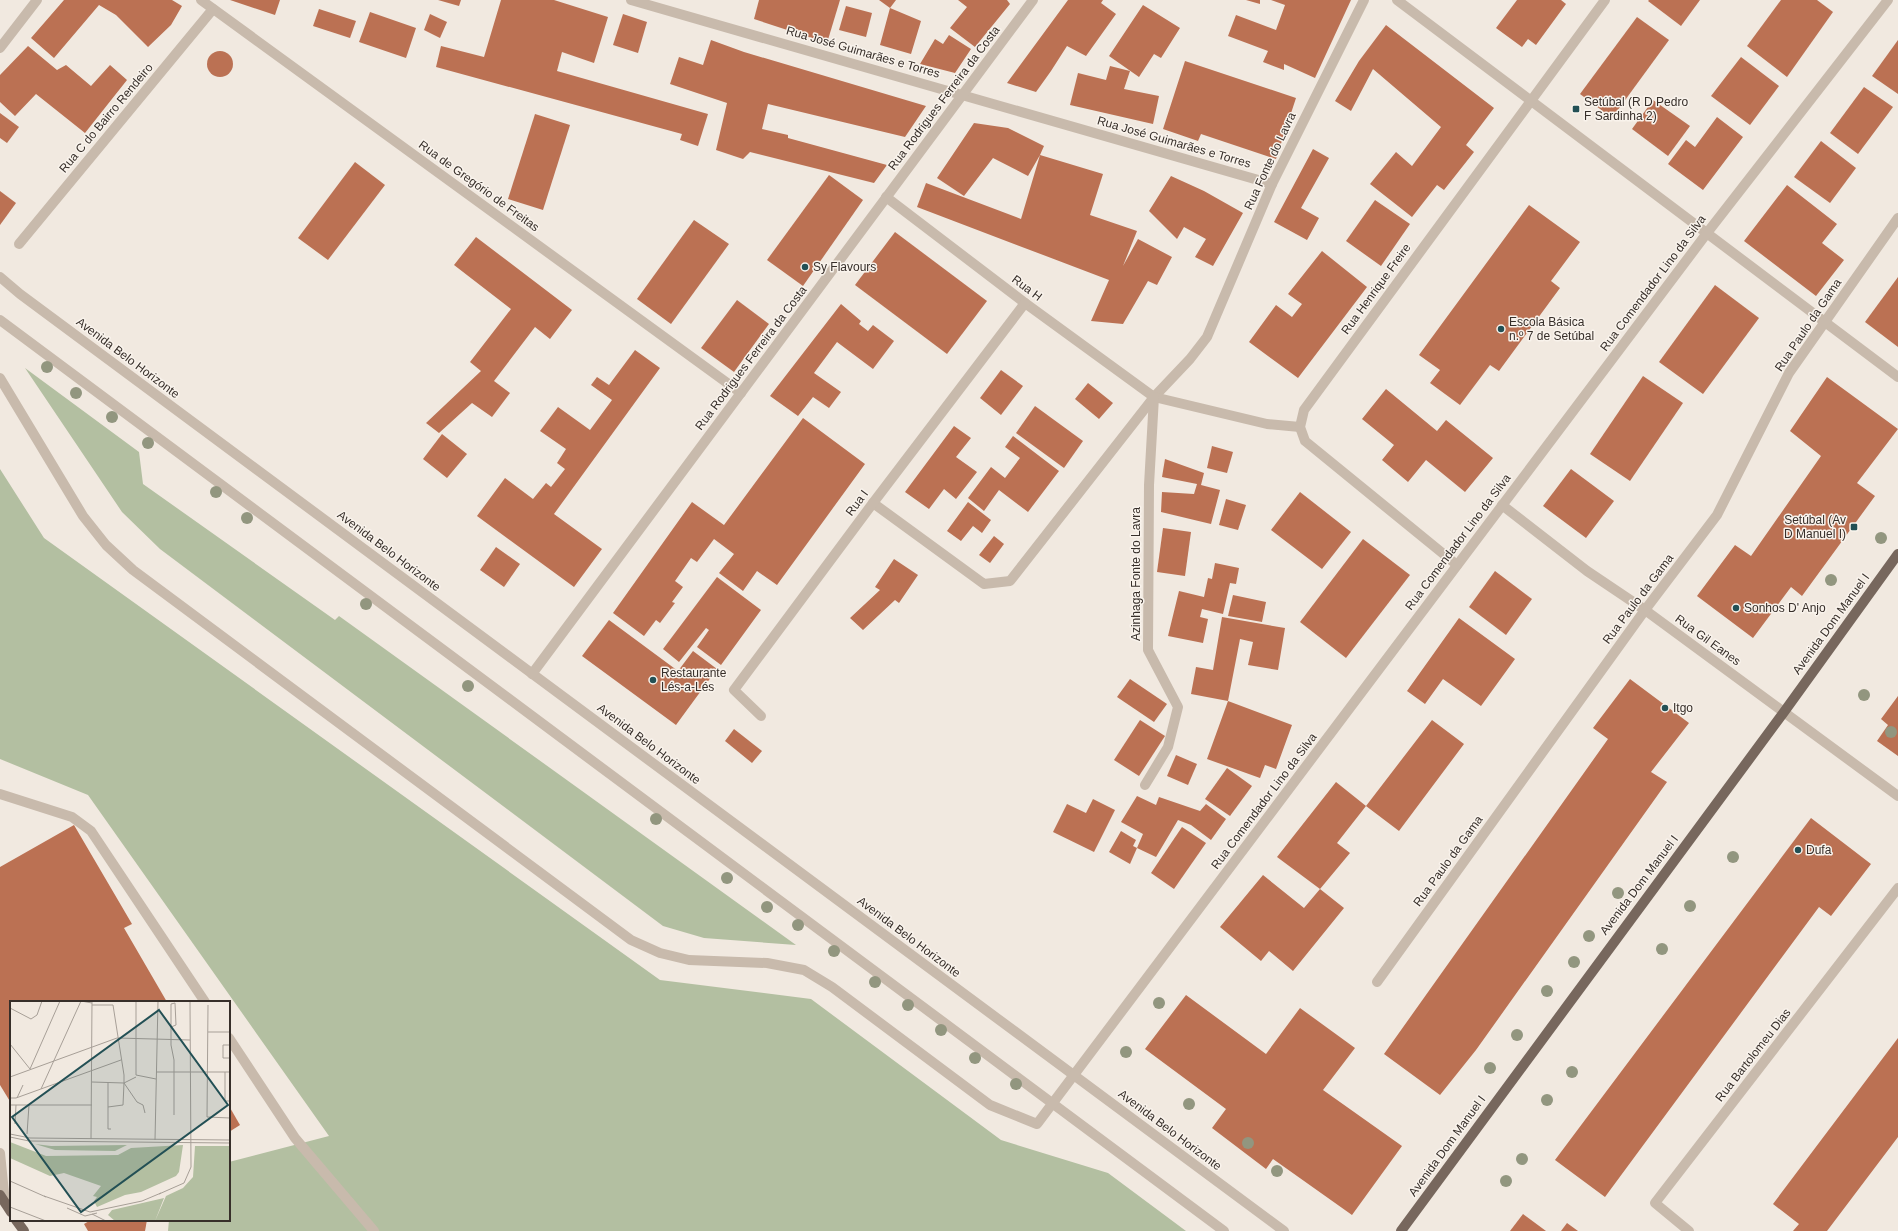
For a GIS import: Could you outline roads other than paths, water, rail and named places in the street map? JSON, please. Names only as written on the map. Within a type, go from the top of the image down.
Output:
[{"type":"main road","name":"Avenida Dom Manuel I","points":[[1401,1231],[1784,712],[1898,554]]},
{"type":"main road","points":[[3,1199],[10,1210]]},
{"type":"main road","points":[[17,1221],[24,1231]]},
{"type":"street","points":[[0,48],[37,0]]},
{"type":"street","name":"Rua de Gregório de Freitas","points":[[201,0],[741,393]]},
{"type":"street","name":"Rua José Guimarães e Torres","points":[[631,0],[963,94],[1272,184]]},
{"type":"street","name":"Rua Rodrigues Ferreira da Costa","points":[[532,674],[1033,0]]},
{"type":"street","name":"Rua Fonte do Lavra","points":[[1154,397],[1190,359],[1207,337],[1272,184],[1364,0]]},
{"type":"street","points":[[1397,0],[1898,376]]},
{"type":"street","name":"Rua Henrique Freire","points":[[1300,427],[1304,410],[1605,0]]},
{"type":"street","name":"Rua Comendador Lino da Silva","points":[[0,378],[83,516],[106,545],[133,570],[631,940],[660,953],[689,960],[767,963],[804,970],[832,986],[990,1105],[1037,1124],[1707,233],[1888,0]]},
{"type":"street","name":"Rua C do Bairro Rendeiro","points":[[19,244],[213,9]]},
{"type":"street","name":"Rua H","points":[[886,197],[1025,303],[1154,397],[1267,424],[1300,427]]},
{"type":"street","name":"Rua Paulo da Gama","points":[[1377,982],[1645,610],[1717,515],[1789,373],[1898,218]]},
{"type":"street","name":"Avenida Belo Horizonte","points":[[0,277],[20,294],[1284,1231]]},
{"type":"street","name":"Rua I","points":[[761,716],[734,690],[873,503],[1025,303]]},
{"type":"street","points":[[0,320],[1224,1231]]},
{"type":"street","points":[[873,503],[984,584],[1010,581],[1154,397]]},
{"type":"street","name":"Azinhaga Fonte do Lavra","points":[[1145,785],[1168,747],[1178,707],[1148,650],[1149,485],[1154,397]]},
{"type":"street","points":[[1300,427],[1305,441],[1457,565]]},
{"type":"street","name":"Rua Gil Eanes","points":[[1502,505],[1587,571],[1645,610],[1898,796]]},
{"type":"street","points":[[0,794],[72,817],[91,831],[204,1001]]},
{"type":"street","name":"Rua Bartolomeu Dias","points":[[1689,1231],[1655,1203],[1898,888]]},
{"type":"street","points":[[230,1040],[295,1138],[374,1231]]},
{"type":"street","points":[[0,1153],[3,1199]]},
{"type":"place","name":"Setúbal (R D Pedro F Sardinha 2)","points":[[1576,109]]},
{"type":"place","name":"Sy Flavours","points":[[805,267]]},
{"type":"place","name":"Escola Básica n.º 7 de Setúbal","points":[[1501,329]]},
{"type":"place","name":"Setúbal (Av D Manuel I)","points":[[1854,527]]},
{"type":"place","name":"Sonhos D' Anjo","points":[[1736,608]]},
{"type":"place","name":"Restaurante Lés-a-Lés","points":[[653,680]]},
{"type":"place","name":"Itgo","points":[[1665,708]]},
{"type":"place","name":"Dufa","points":[[1798,850]]}]
